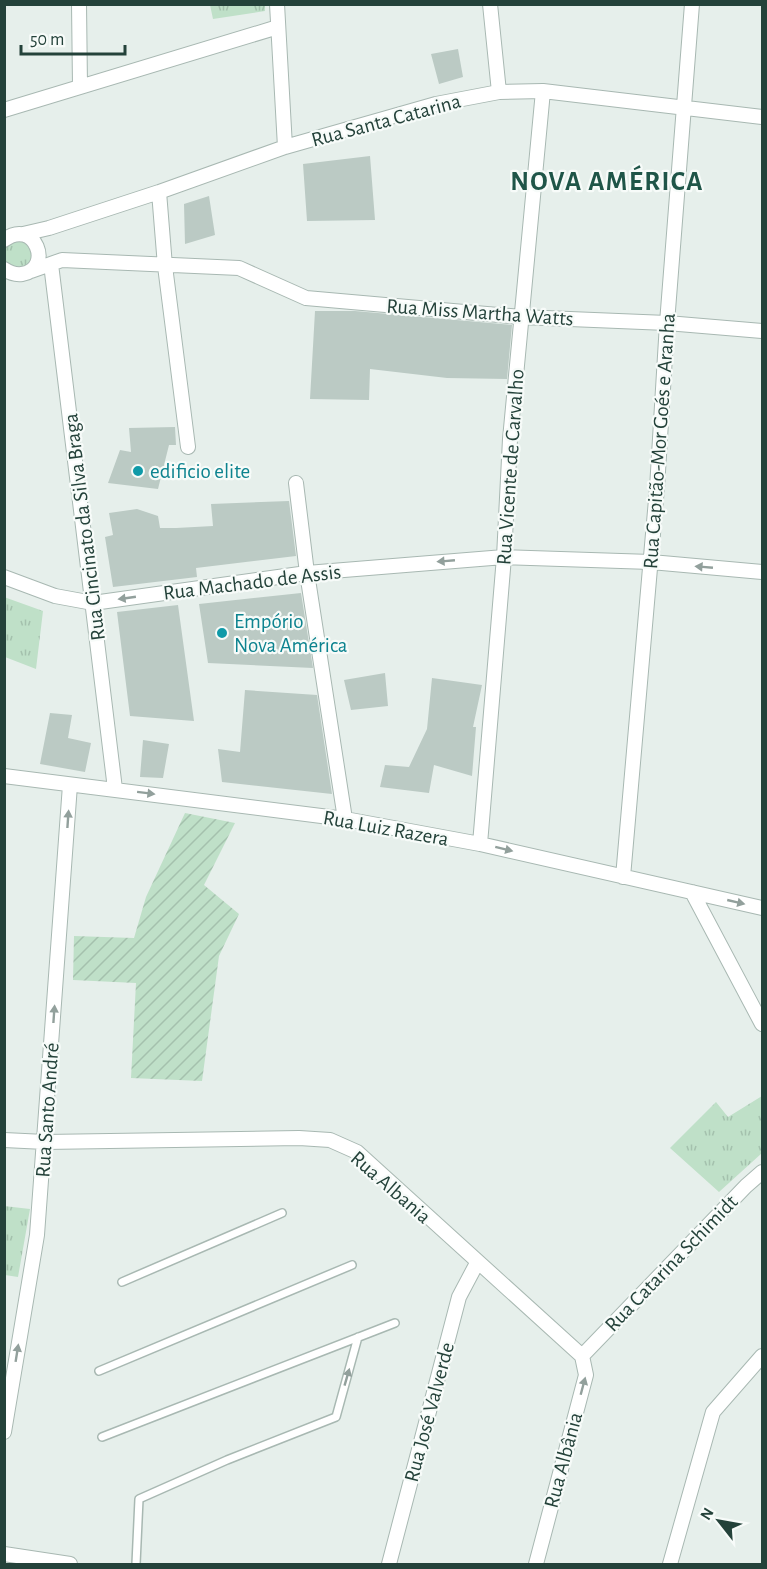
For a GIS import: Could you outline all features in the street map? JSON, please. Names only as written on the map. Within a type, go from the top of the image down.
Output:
[{"type":"street","points":[[79,4],[80,86]]},
{"type":"street","points":[[277,4],[285,147]]},
{"type":"street","points":[[490,4],[499,92]]},
{"type":"street","name":"Rua Capitão-Mor Goés e Aranha","points":[[623,877],[651,562],[692,4]]},
{"type":"street","points":[[4,110],[278,27]]},
{"type":"street","name":"Rua Santa Catarina","points":[[4,240],[9,236],[49,228],[159,192],[285,147],[436,104],[499,92],[543,91],[762,117]]},
{"type":"street","name":"Rua Vicente de Carvalho","points":[[480,843],[504,556],[510,438],[543,91]]},
{"type":"street","points":[[159,192],[165,266],[188,447]]},
{"type":"street","points":[[23,234],[57,262]]},
{"type":"street","points":[[31,271],[39,256],[37,245]]},
{"type":"street","points":[[8,273],[26,273],[57,262]]},
{"type":"street","name":"Rua Miss Martha Watts","points":[[57,262],[239,267],[306,298],[521,317],[668,323],[762,331]]},
{"type":"street","name":"Rua Cincinato da Silva Braga","points":[[57,262],[115,789]]},
{"type":"street","points":[[296,483],[307,573],[345,819]]},
{"type":"street","name":"Rua Machado de Assis","points":[[4,577],[55,596],[93,603],[307,573],[504,556],[651,562],[762,572]]},
{"type":"street","name":"Rua Luiz Razera","points":[[4,776],[345,819],[480,843],[762,908]]},
{"type":"street","name":"Rua Santo André","points":[[4,1432],[37,1236],[70,785]]},
{"type":"street","points":[[692,892],[762,1023]]},
{"type":"street","name":"Rua Albania","points":[[45,1142],[299,1138],[330,1140],[357,1152],[582,1356]]},
{"type":"street","points":[[4,1140],[45,1142]]},
{"type":"street","name":"Rua Catarina Schimidt","points":[[582,1356],[762,1172]]},
{"type":"street","name":"Rua José Valverde","points":[[389,1564],[459,1298],[477,1263]]},
{"type":"street","name":"Rua Albânia","points":[[536,1564],[586,1375],[582,1356]]},
{"type":"street","points":[[670,1564],[713,1412],[762,1356]]},
{"type":"street","points":[[4,1554],[70,1564]]},
{"type":"lane","points":[[122,1282],[282,1213]]},
{"type":"lane","points":[[99,1371],[352,1265]]},
{"type":"lane","points":[[102,1437],[395,1323]]},
{"type":"lane","points":[[135,1564],[138,1501],[141,1497],[226,1460],[336,1417],[358,1337]]},
{"type":"green space","points":[[210,5],[265,5],[265,11],[213,19]]},
{"type":"green space","points":[[18,240],[28,244],[32,254],[28,264],[18,268],[8,264],[4,254],[8,244]]},
{"type":"green space","points":[[4,597],[43,611],[36,669],[5,657]]},
{"type":"green space","points":[[185,813],[235,823],[204,885],[239,914],[219,956],[202,1081],[131,1078],[136,983],[73,980],[74,936],[134,938],[146,897]]},
{"type":"green space","points":[[762,1096],[762,1153],[719,1192],[670,1148],[716,1102],[728,1117]]},
{"type":"green space","points":[[4,1206],[30,1209],[18,1277],[5,1275]]},
{"type":"building","points":[[458,49],[463,77],[439,84],[431,54]]},
{"type":"building","points":[[370,156],[375,220],[307,221],[303,164]]},
{"type":"building","points":[[209,196],[215,235],[185,244],[184,204]]},
{"type":"building","points":[[315,311],[355,311],[512,325],[507,379],[447,378],[370,369],[369,400],[310,399]]},
{"type":"building","points":[[175,427],[176,445],[169,445],[158,489],[108,483],[120,450],[131,452],[129,428]]},
{"type":"building","points":[[289,501],[296,556],[196,568],[197,577],[113,587],[105,537],[113,535],[109,513],[137,509],[158,516],[160,528],[213,526],[211,504]]},
{"type":"building","points":[[301,593],[313,668],[208,663],[199,604]]},
{"type":"building","points":[[178,605],[194,721],[130,716],[117,612]]},
{"type":"building","points":[[385,673],[388,706],[351,710],[344,680]]},
{"type":"building","points":[[432,678],[482,685],[473,727],[476,727],[472,776],[434,765],[429,793],[380,787],[385,765],[409,767],[427,729]]},
{"type":"building","points":[[245,690],[317,695],[332,794],[222,782],[218,749],[240,752]]},
{"type":"building","points":[[50,713],[72,715],[68,738],[91,743],[85,772],[40,764]]},
{"type":"building","points":[[143,740],[169,744],[163,778],[140,777]]},
{"type":"place","name":"edificio elite","points":[[138,471]]},
{"type":"place","name":"Empório Nova América","points":[[222,633]]},
{"type":"district","name":"NOVA AMÉRICA","points":[[607,181]]}]
